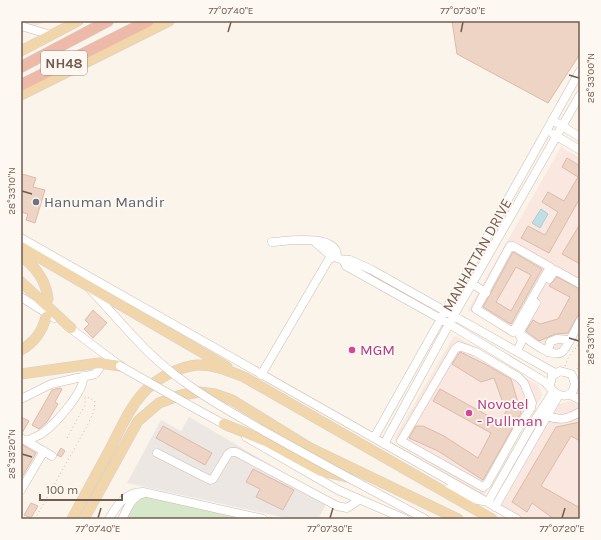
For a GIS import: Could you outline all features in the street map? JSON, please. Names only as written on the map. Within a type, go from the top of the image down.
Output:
[{"type":"highway","points":[[95,24],[108,21]]},
{"type":"highway","name":"NH48","points":[[21,85],[148,21]]},
{"type":"highway","name":"NH48","points":[[21,67],[70,41],[95,24]]},
{"type":"main road","points":[[21,51],[78,21]]},
{"type":"main road","points":[[21,95],[169,21]]},
{"type":"main road","points":[[21,247],[492,519]]},
{"type":"main road","points":[[21,256],[39,273],[46,286],[48,299]]},
{"type":"main road","points":[[21,282],[71,328]]},
{"type":"main road","points":[[21,350],[36,339],[41,332],[46,317]]},
{"type":"main road","points":[[21,374],[98,363],[120,366]]},
{"type":"main road","points":[[72,519],[123,423],[132,408],[149,387],[167,375],[187,367],[198,365],[218,368],[244,377]]},
{"type":"main road","points":[[84,519],[138,421],[159,403],[191,393],[215,394],[232,400],[310,448],[458,519]]},
{"type":"main road","points":[[224,424],[268,442],[325,472],[353,478],[369,477]]},
{"type":"street","points":[[21,26],[51,35]]},
{"type":"street","name":"MANHATTAN DRIVE","points":[[374,438],[580,71]]},
{"type":"street","name":"MANHATTAN DRIVE","points":[[384,444],[430,362],[449,324],[580,95]]},
{"type":"street","points":[[552,120],[580,137]]},
{"type":"street","points":[[547,130],[580,150]]},
{"type":"street","points":[[21,238],[517,519]]},
{"type":"street","points":[[272,242],[312,240],[338,258],[346,266],[481,343],[554,391],[569,394],[580,400]]},
{"type":"street","points":[[497,241],[508,251]]},
{"type":"street","points":[[516,332],[550,267],[513,246],[508,251],[477,311],[516,332],[548,352],[562,352],[580,321]]},
{"type":"street","points":[[262,375],[329,259],[338,258],[350,260],[372,270],[446,310],[537,363],[559,372],[571,374],[574,377],[577,388],[569,394]]},
{"type":"street","points":[[506,345],[516,332],[555,270],[580,284]]},
{"type":"street","points":[[84,282],[163,367],[188,386],[232,413],[425,519]]},
{"type":"street","points":[[473,284],[486,293]]},
{"type":"street","points":[[21,297],[71,328],[120,366],[338,490],[405,519]]},
{"type":"street","points":[[485,332],[492,320]]},
{"type":"street","points":[[516,332],[522,341],[517,351]]},
{"type":"street","points":[[537,363],[548,352],[550,342],[557,339],[570,340]]},
{"type":"street","points":[[476,352],[481,343]]},
{"type":"street","points":[[461,346],[476,352],[507,369],[524,383],[531,401],[531,408],[487,484],[480,487],[403,443],[401,440],[456,347],[461,346]]},
{"type":"street","points":[[430,362],[443,370]]},
{"type":"street","points":[[507,369],[512,362]]},
{"type":"street","points":[[21,399],[51,384],[97,373],[98,363]]},
{"type":"street","points":[[491,505],[547,416],[554,391],[550,381],[559,372]]},
{"type":"street","points":[[24,440],[48,429],[83,393],[83,376]]},
{"type":"street","points":[[491,505],[533,423],[554,391]]},
{"type":"street","points":[[547,416],[558,420],[568,418],[580,412]]},
{"type":"street","points":[[524,418],[533,423]]},
{"type":"street","points":[[24,440],[52,456]]},
{"type":"street","points":[[21,490],[44,451]]},
{"type":"street","points":[[157,453],[210,480],[213,479],[228,454],[231,452],[236,452],[337,506],[347,508],[359,500]]},
{"type":"street","points":[[418,463],[424,454]]},
{"type":"street","points":[[461,487],[466,478]]},
{"type":"street","points":[[433,486],[450,489],[464,497],[491,505]]},
{"type":"street","points":[[109,519],[118,505],[127,496],[136,492],[149,493],[263,519]]},
{"type":"street","points":[[122,519],[135,498],[141,494],[149,493]]},
{"type":"path","points":[[559,372],[569,356],[580,343]]},
{"type":"path","points":[[574,377],[580,361]]},
{"type":"path","points":[[67,438],[84,405],[83,393]]},
{"type":"path","points":[[35,519],[94,411],[95,401],[83,393]]},
{"type":"shaded area","points":[[21,21],[46,21],[21,33]]},
{"type":"shaded area","points":[[561,147],[580,158],[580,325],[555,356],[549,357],[468,310]]},
{"type":"shaded area","points":[[456,336],[538,385],[542,395],[485,494],[482,495],[395,442],[395,437],[453,337]]},
{"type":"shaded area","points":[[570,401],[580,407],[580,519],[520,519],[500,508],[559,404]]},
{"type":"shaded area","points":[[189,417],[329,499],[318,519],[291,519],[127,483],[161,420],[181,431]]},
{"type":"green space","points":[[146,496],[251,519],[125,519],[138,499]]},
{"type":"water","points":[[541,209],[548,214],[540,228],[532,223]]},
{"type":"building","points":[[452,21],[580,21],[580,54],[548,103],[457,54]]},
{"type":"building","points":[[567,158],[580,166],[580,198],[549,253],[521,238],[528,226],[545,235],[558,212],[542,202],[548,192],[564,201],[578,177],[562,167]]},
{"type":"building","points":[[22,174],[36,178],[33,187],[45,190],[35,223],[26,220],[28,214],[21,212]]},
{"type":"building","points":[[580,224],[580,264],[562,254]]},
{"type":"building","points":[[513,252],[542,269],[511,324],[483,307]],"holes":[[[516,267],[531,275],[511,311],[496,302]]]},
{"type":"building","points":[[557,277],[580,289],[580,312],[568,333],[555,334],[539,341],[526,331],[533,320],[540,324],[558,319],[570,297],[549,286]]},
{"type":"building","points":[[93,310],[107,323],[93,338],[84,329],[89,324],[85,320]]},
{"type":"building","name":"Novotel - Pullman","points":[[460,352],[511,379],[521,413],[483,480],[438,451],[409,438],[416,426],[423,426],[444,436],[478,458],[491,433],[433,401],[440,389],[501,423],[506,411],[494,378],[481,382],[452,364]]},
{"type":"building","points":[[62,389],[55,402],[58,404],[47,422],[39,429],[32,425],[52,390]]},
{"type":"building","points":[[21,417],[29,421],[22,433],[21,433]]},
{"type":"building","points":[[580,422],[580,441],[571,436],[541,486],[580,508],[580,519],[554,519],[532,503],[527,512],[512,502],[556,427]]},
{"type":"building","points":[[163,426],[212,453],[205,465],[156,438]]},
{"type":"building","points":[[21,444],[36,453],[21,479]]},
{"type":"building","points":[[61,448],[65,451],[61,457],[57,455]]},
{"type":"building","points":[[253,469],[294,490],[283,510],[256,497],[260,489],[246,482]]},
{"type":"building","points":[[31,503],[38,506],[31,518],[24,515]]},
{"type":"place","name":"Hanuman Mandir","points":[[36,202]]},
{"type":"place","name":"MGM","points":[[352,350]]},
{"type":"place","name":"Novotel - Pullman","points":[[469,413]]}]
